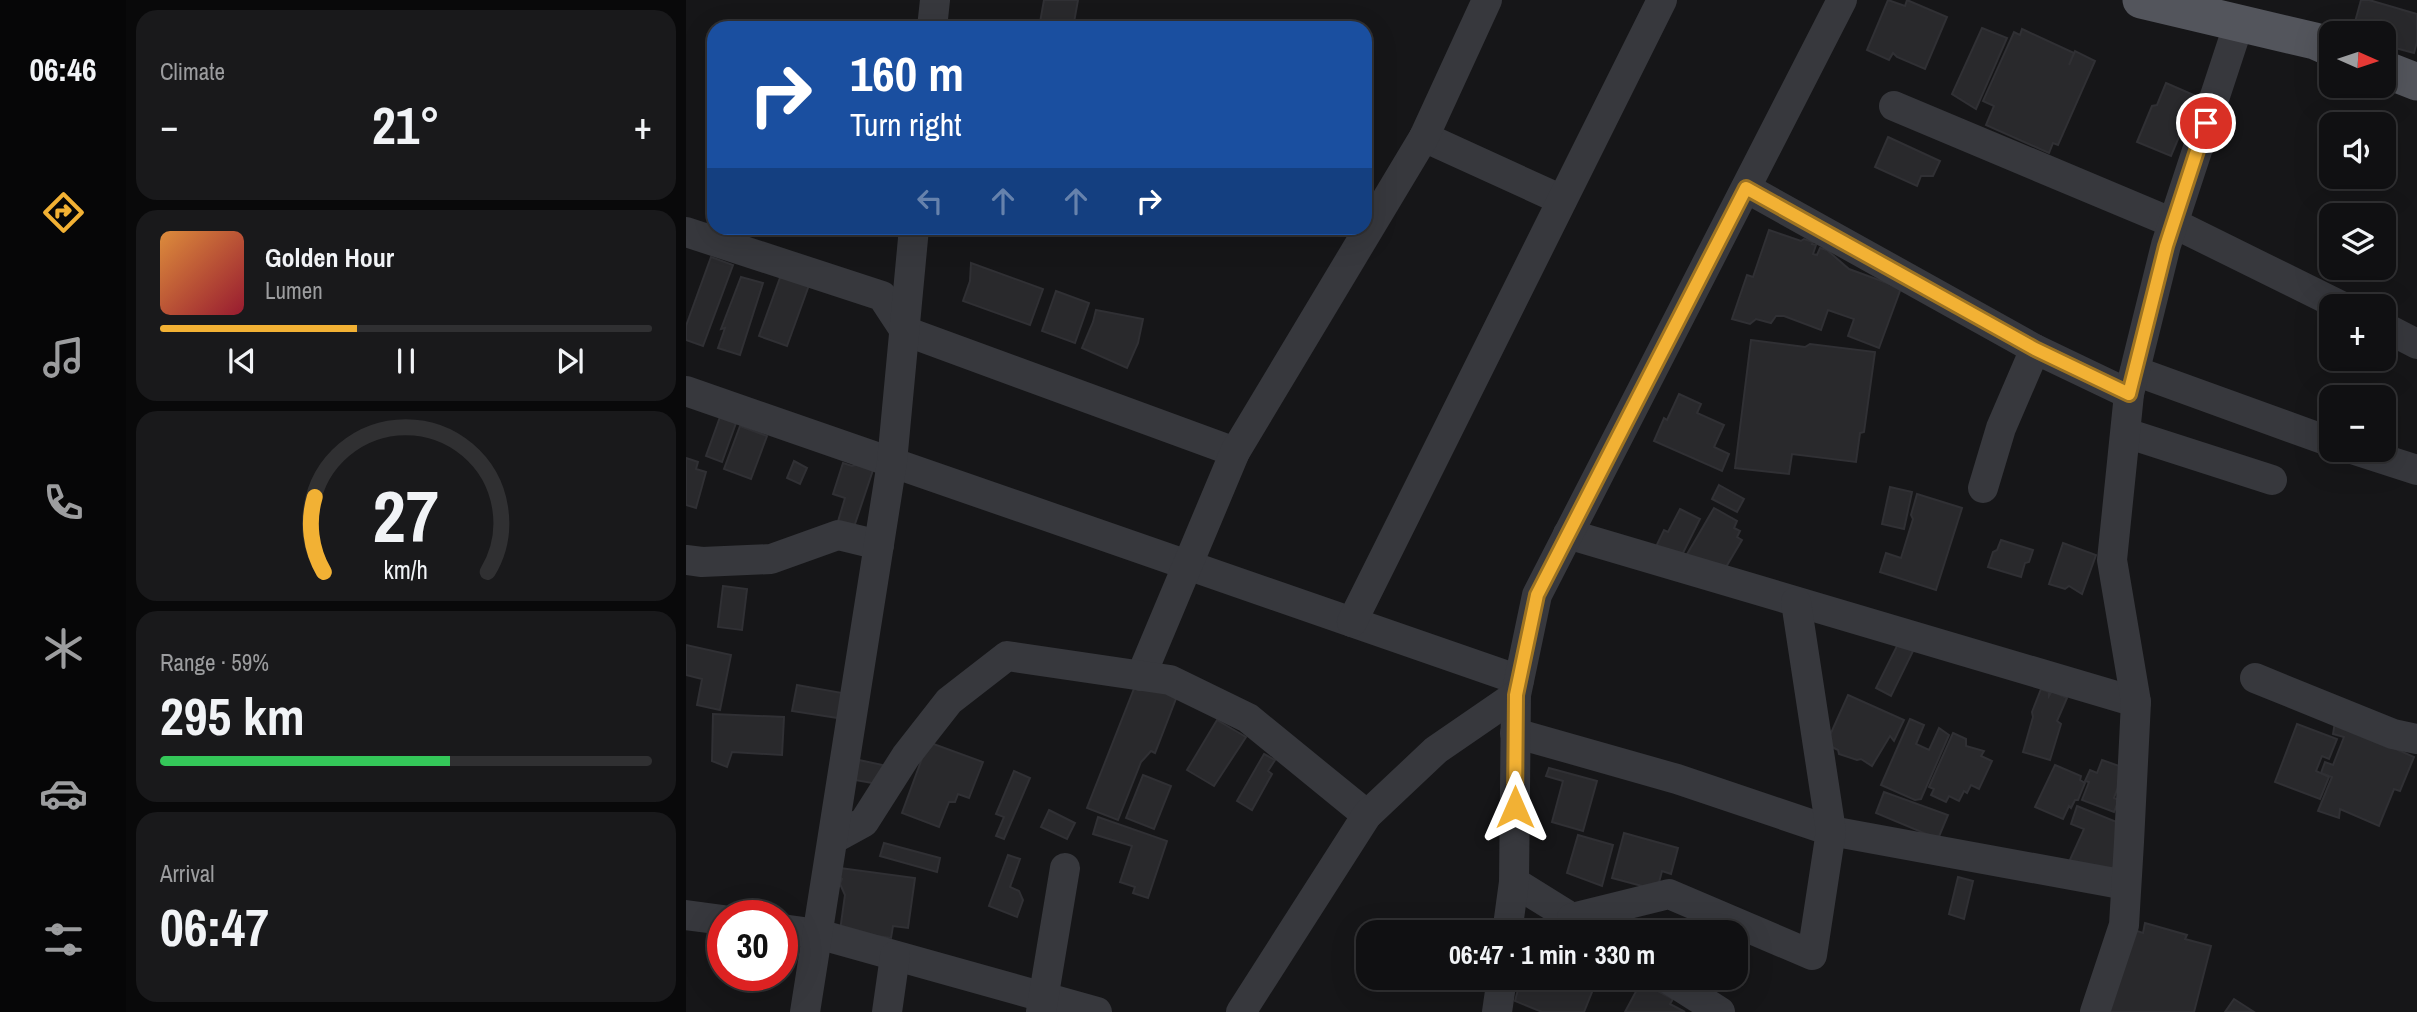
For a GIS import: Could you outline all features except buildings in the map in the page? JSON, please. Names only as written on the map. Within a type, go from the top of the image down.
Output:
[{"type":"main road","points":[[2141,0],[2319,43]]},
{"type":"main road","points":[[2396,74],[2417,82]]},
{"type":"street","points":[[933,21],[935,0]]},
{"type":"street","points":[[1372,224],[1424,137],[1487,0]]},
{"type":"street","points":[[1352,622],[1662,0]]},
{"type":"street","points":[[1509,920],[1514,881],[1517,687],[1537,595],[1842,0]]},
{"type":"street","points":[[2095,1012],[2124,925],[2136,702],[2112,560],[2132,382],[2172,223],[2239,23]]},
{"type":"street","points":[[1894,106],[2172,223],[2319,295]]},
{"type":"street","points":[[1424,137],[1562,200]]},
{"type":"street","points":[[1746,188],[2035,349],[2132,382],[2319,438]]},
{"type":"street","points":[[686,232],[882,296],[905,331],[1235,452]]},
{"type":"street","points":[[805,1012],[892,462],[913,235]]},
{"type":"street","points":[[1141,676],[1235,452],[1365,235]]},
{"type":"street","points":[[2396,333],[2417,344]]},
{"type":"street","points":[[1983,488],[2001,428],[2035,349]]},
{"type":"street","points":[[686,391],[1352,622],[1517,687]]},
{"type":"street","points":[[2126,433],[2272,480]]},
{"type":"street","points":[[2392,462],[2417,470]]},
{"type":"street","points":[[1568,534],[2136,702]]},
{"type":"street","points":[[686,560],[702,562],[771,559],[838,535],[879,545]]},
{"type":"street","points":[[1748,928],[1812,955],[1831,831],[1796,602]]},
{"type":"street","points":[[833,839],[864,822],[906,756],[949,701],[1007,656],[1170,680],[1248,718],[1367,815]]},
{"type":"street","points":[[2255,678],[2393,734],[2417,740]]},
{"type":"street","points":[[1241,1012],[1367,815],[1436,750],[1517,687]]},
{"type":"street","points":[[1515,733],[1677,779],[1831,831],[2126,885]]},
{"type":"street","points":[[1042,1005],[1065,868]]},
{"type":"street","points":[[1514,881],[1575,920]]},
{"type":"street","points":[[1597,920],[1669,894],[1730,920]]},
{"type":"street","points":[[686,915],[707,918]]},
{"type":"street","points":[[798,931],[818,934],[895,956],[1042,1005],[1097,1012]]},
{"type":"street","points":[[887,1012],[895,956]]},
{"type":"street","points":[[1500,1011],[1501,990]]},
{"type":"street","points":[[1686,990],[1720,1012]]},
{"type":"route","points":[[1515,807],[1516,695],[1537,595],[1746,188],[2035,349],[2129,394],[2166,246],[2206,123]]}]
